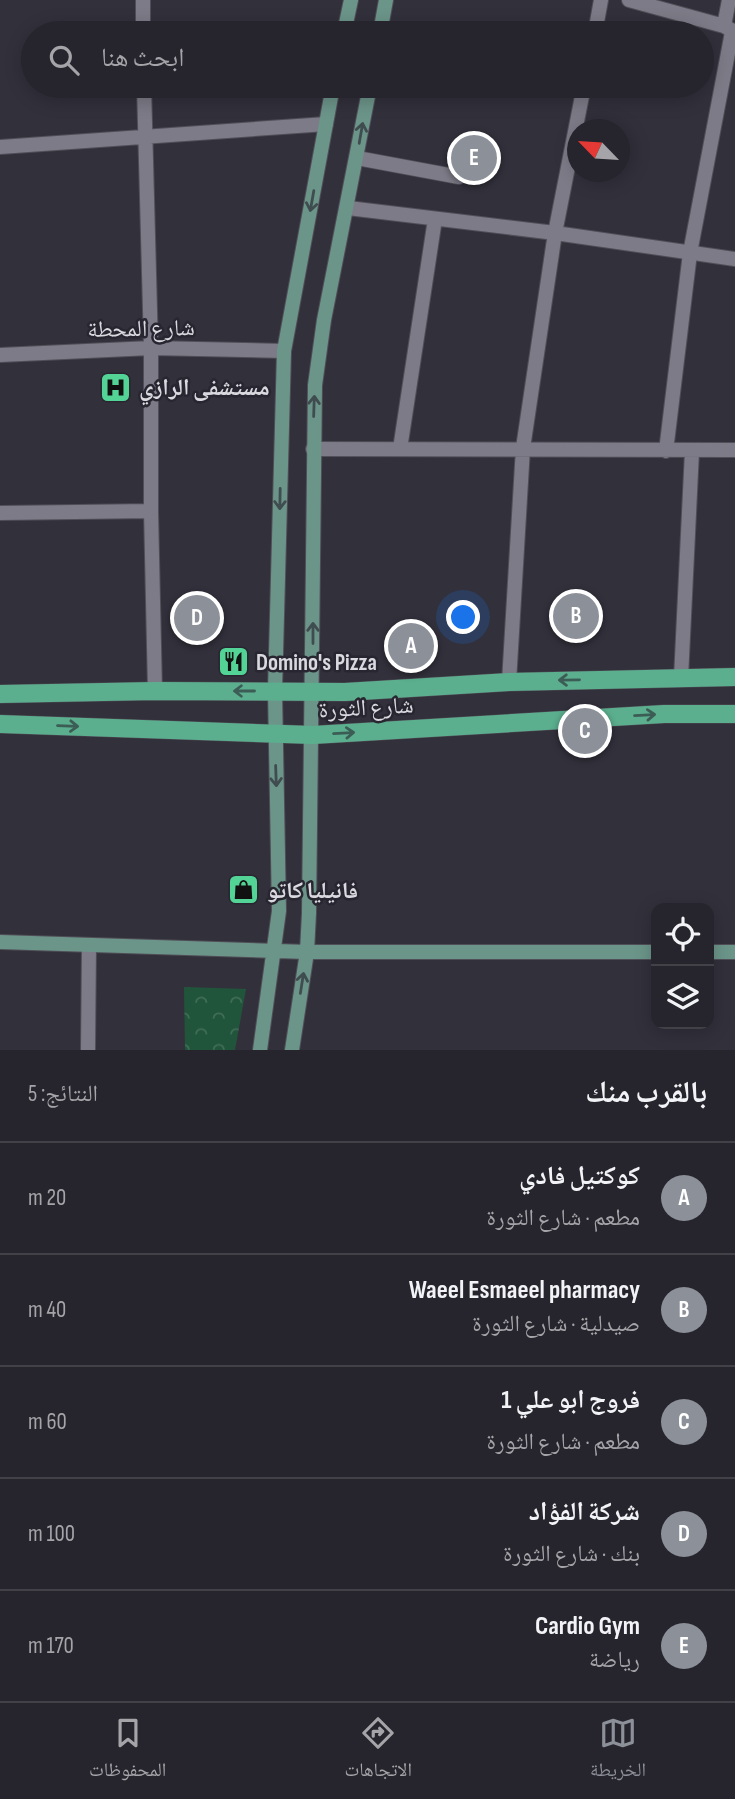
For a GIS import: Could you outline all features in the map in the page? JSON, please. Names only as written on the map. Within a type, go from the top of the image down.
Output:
[{"type":"main road","points":[[347,21],[351,0]]},
{"type":"main road","points":[[382,21],[386,0]]},
{"type":"main road","points":[[260,1050],[278,932],[280,891],[275,691],[284,351],[331,98]]},
{"type":"main road","points":[[292,1050],[307,952],[313,735],[315,385],[322,333],[368,98]]},
{"type":"main road","name":"شارع الثورة","points":[[0,694],[313,692],[509,682],[735,677]]},
{"type":"main road","name":"شارع الثورة","points":[[0,724],[313,735],[664,714],[735,714]]},
{"type":"main road","points":[[0,943],[307,952],[651,952]]},
{"type":"main road","points":[[714,951],[735,951]]},
{"type":"street","points":[[143,0],[143,21]]},
{"type":"street","points":[[597,21],[601,0]]},
{"type":"street","points":[[629,0],[700,21]]},
{"type":"street","points":[[666,451],[690,253],[731,30],[729,0]]},
{"type":"street","points":[[714,25],[731,30]]},
{"type":"street","points":[[144,98],[151,348],[150,511],[155,691]]},
{"type":"street","points":[[509,682],[523,449],[555,233],[582,98]]},
{"type":"street","points":[[0,147],[326,124]]},
{"type":"street","points":[[357,158],[459,177]]},
{"type":"street","points":[[348,208],[735,258]]},
{"type":"street","points":[[400,449],[435,219]]},
{"type":"street","name":"شارع المحطة","points":[[0,355],[151,348],[284,351]]},
{"type":"street","points":[[313,449],[735,450]]},
{"type":"street","points":[[681,678],[692,451]]},
{"type":"street","points":[[0,513],[150,511]]},
{"type":"street","points":[[88,1050],[89,946]]},
{"type":"green space","points":[[184,987],[246,989],[235,1050],[185,1050]]},
{"type":"place","name":"Cardio Gym","points":[[474,158]]},
{"type":"place","name":"مستشفى الرازي","points":[[116,387]]},
{"type":"place","name":"Waeel Esmaeel pharmacy","points":[[576,616]]},
{"type":"place","name":"شركة الفؤاد","points":[[197,618]]},
{"type":"place","name":"كوكتيل فادي","points":[[411,646]]},
{"type":"place","name":"Domino's Pizza","points":[[233,662]]},
{"type":"place","name":"فروج ابو علي 1","points":[[585,731]]},
{"type":"place","name":"فانيليا كاتو","points":[[244,890]]}]
